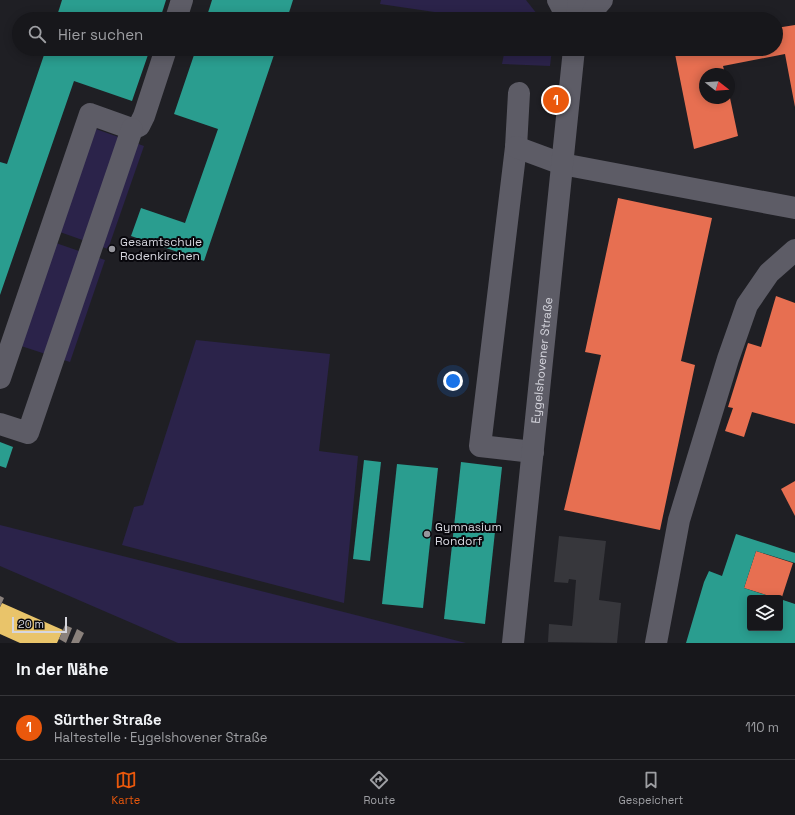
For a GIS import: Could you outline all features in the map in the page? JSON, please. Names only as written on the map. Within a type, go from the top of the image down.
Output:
[{"type":"street","points":[[178,12],[182,0]]},
{"type":"street","points":[[558,0],[564,12]]},
{"type":"street","points":[[578,12],[579,0]]},
{"type":"street","points":[[593,12],[602,0]]},
{"type":"street","points":[[0,378],[90,114],[132,129],[140,126],[164,56]]},
{"type":"street","name":"Eygelshovener Straße","points":[[513,643],[574,56]]},
{"type":"street","name":"Eygelshovener Straße","points":[[572,77],[578,56]]},
{"type":"street","points":[[519,93],[516,147],[480,446],[533,452]]},
{"type":"street","points":[[0,424],[28,434],[132,129]]},
{"type":"street","points":[[516,147],[562,164],[795,208]]},
{"type":"street","points":[[656,643],[679,520],[728,359],[747,305],[770,273],[795,250]]},
{"type":"shaded area","points":[[381,0],[526,0],[535,12],[434,12],[380,4]]},
{"type":"shaded area","points":[[504,56],[551,56],[550,66],[502,64]]},
{"type":"shaded area","points":[[93,128],[144,146],[108,249],[57,231]]},
{"type":"shaded area","points":[[53,242],[105,260],[70,362],[18,345]]},
{"type":"shaded area","points":[[196,340],[330,354],[319,451],[358,456],[344,603],[122,545],[134,507],[143,505]]},
{"type":"shaded area","points":[[0,525],[466,643],[178,643],[0,566]]},
{"type":"building: Wohnen","points":[[2,603],[63,630],[57,643],[20,643],[0,634],[0,607]]},
{"type":"building: Handel","points":[[795,25],[795,107],[785,54],[783,54],[783,27]]},
{"type":"building: Handel","points":[[675,56],[775,56],[723,66],[724,68],[699,68],[699,104],[731,104],[738,136],[694,149]]},
{"type":"building: Handel","points":[[618,198],[712,218],[681,361],[695,365],[660,530],[564,510],[601,355],[585,352]]},
{"type":"building: Handel","points":[[776,296],[795,303],[795,424],[752,412],[744,437],[725,431],[733,408],[728,407],[748,343],[761,347]]},
{"type":"building: Handel","points":[[795,481],[795,516],[781,489]]},
{"type":"building: Handel","points":[[756,551],[793,563],[783,595],[766,595],[744,588]]},
{"type":"building: Schulen","points":[[62,0],[166,0],[162,12],[58,12]]},
{"type":"building: Schulen","points":[[212,0],[293,0],[289,12],[208,12]]},
{"type":"building: Schulen","points":[[44,56],[148,56],[132,101],[74,81],[0,295],[0,162],[7,164]]},
{"type":"building: Schulen","points":[[194,56],[274,56],[204,261],[131,236],[141,208],[185,223],[218,129],[174,114]]},
{"type":"building: Schulen","points":[[0,442],[13,447],[6,468],[0,466]]},
{"type":"building: Schulen","points":[[364,460],[381,462],[370,561],[353,559]]},
{"type":"building: Schulen","points":[[461,462],[502,467],[485,624],[444,619]]},
{"type":"building: Schulen","points":[[397,464],[438,468],[423,608],[382,604]]},
{"type":"building: Schulen","points":[[736,534],[795,553],[795,563],[756,551],[744,588],[766,595],[747,595],[747,631],[783,631],[783,600],[795,604],[795,643],[686,643],[704,582],[709,571],[722,576]]},
{"type":"building: Industrie","points":[[0,596],[4,598],[0,607]]},
{"type":"building: Industrie","points":[[65,625],[72,628],[66,643],[59,639]]},
{"type":"building: Industrie","points":[[77,629],[84,633],[79,643],[71,643]]},
{"type":"building: Sonstige","points":[[559,536],[606,541],[599,600],[621,603],[617,643],[548,642],[549,624],[572,626],[573,618],[576,580],[569,579],[568,583],[554,582]]},
{"type":"place","name":"Sürther Straße","points":[[556,100]]},
{"type":"place","name":"Gesamtschule Rodenkirchen","points":[[112,249]]},
{"type":"place","name":"Gymnasium Rondorf","points":[[427,534]]}]
